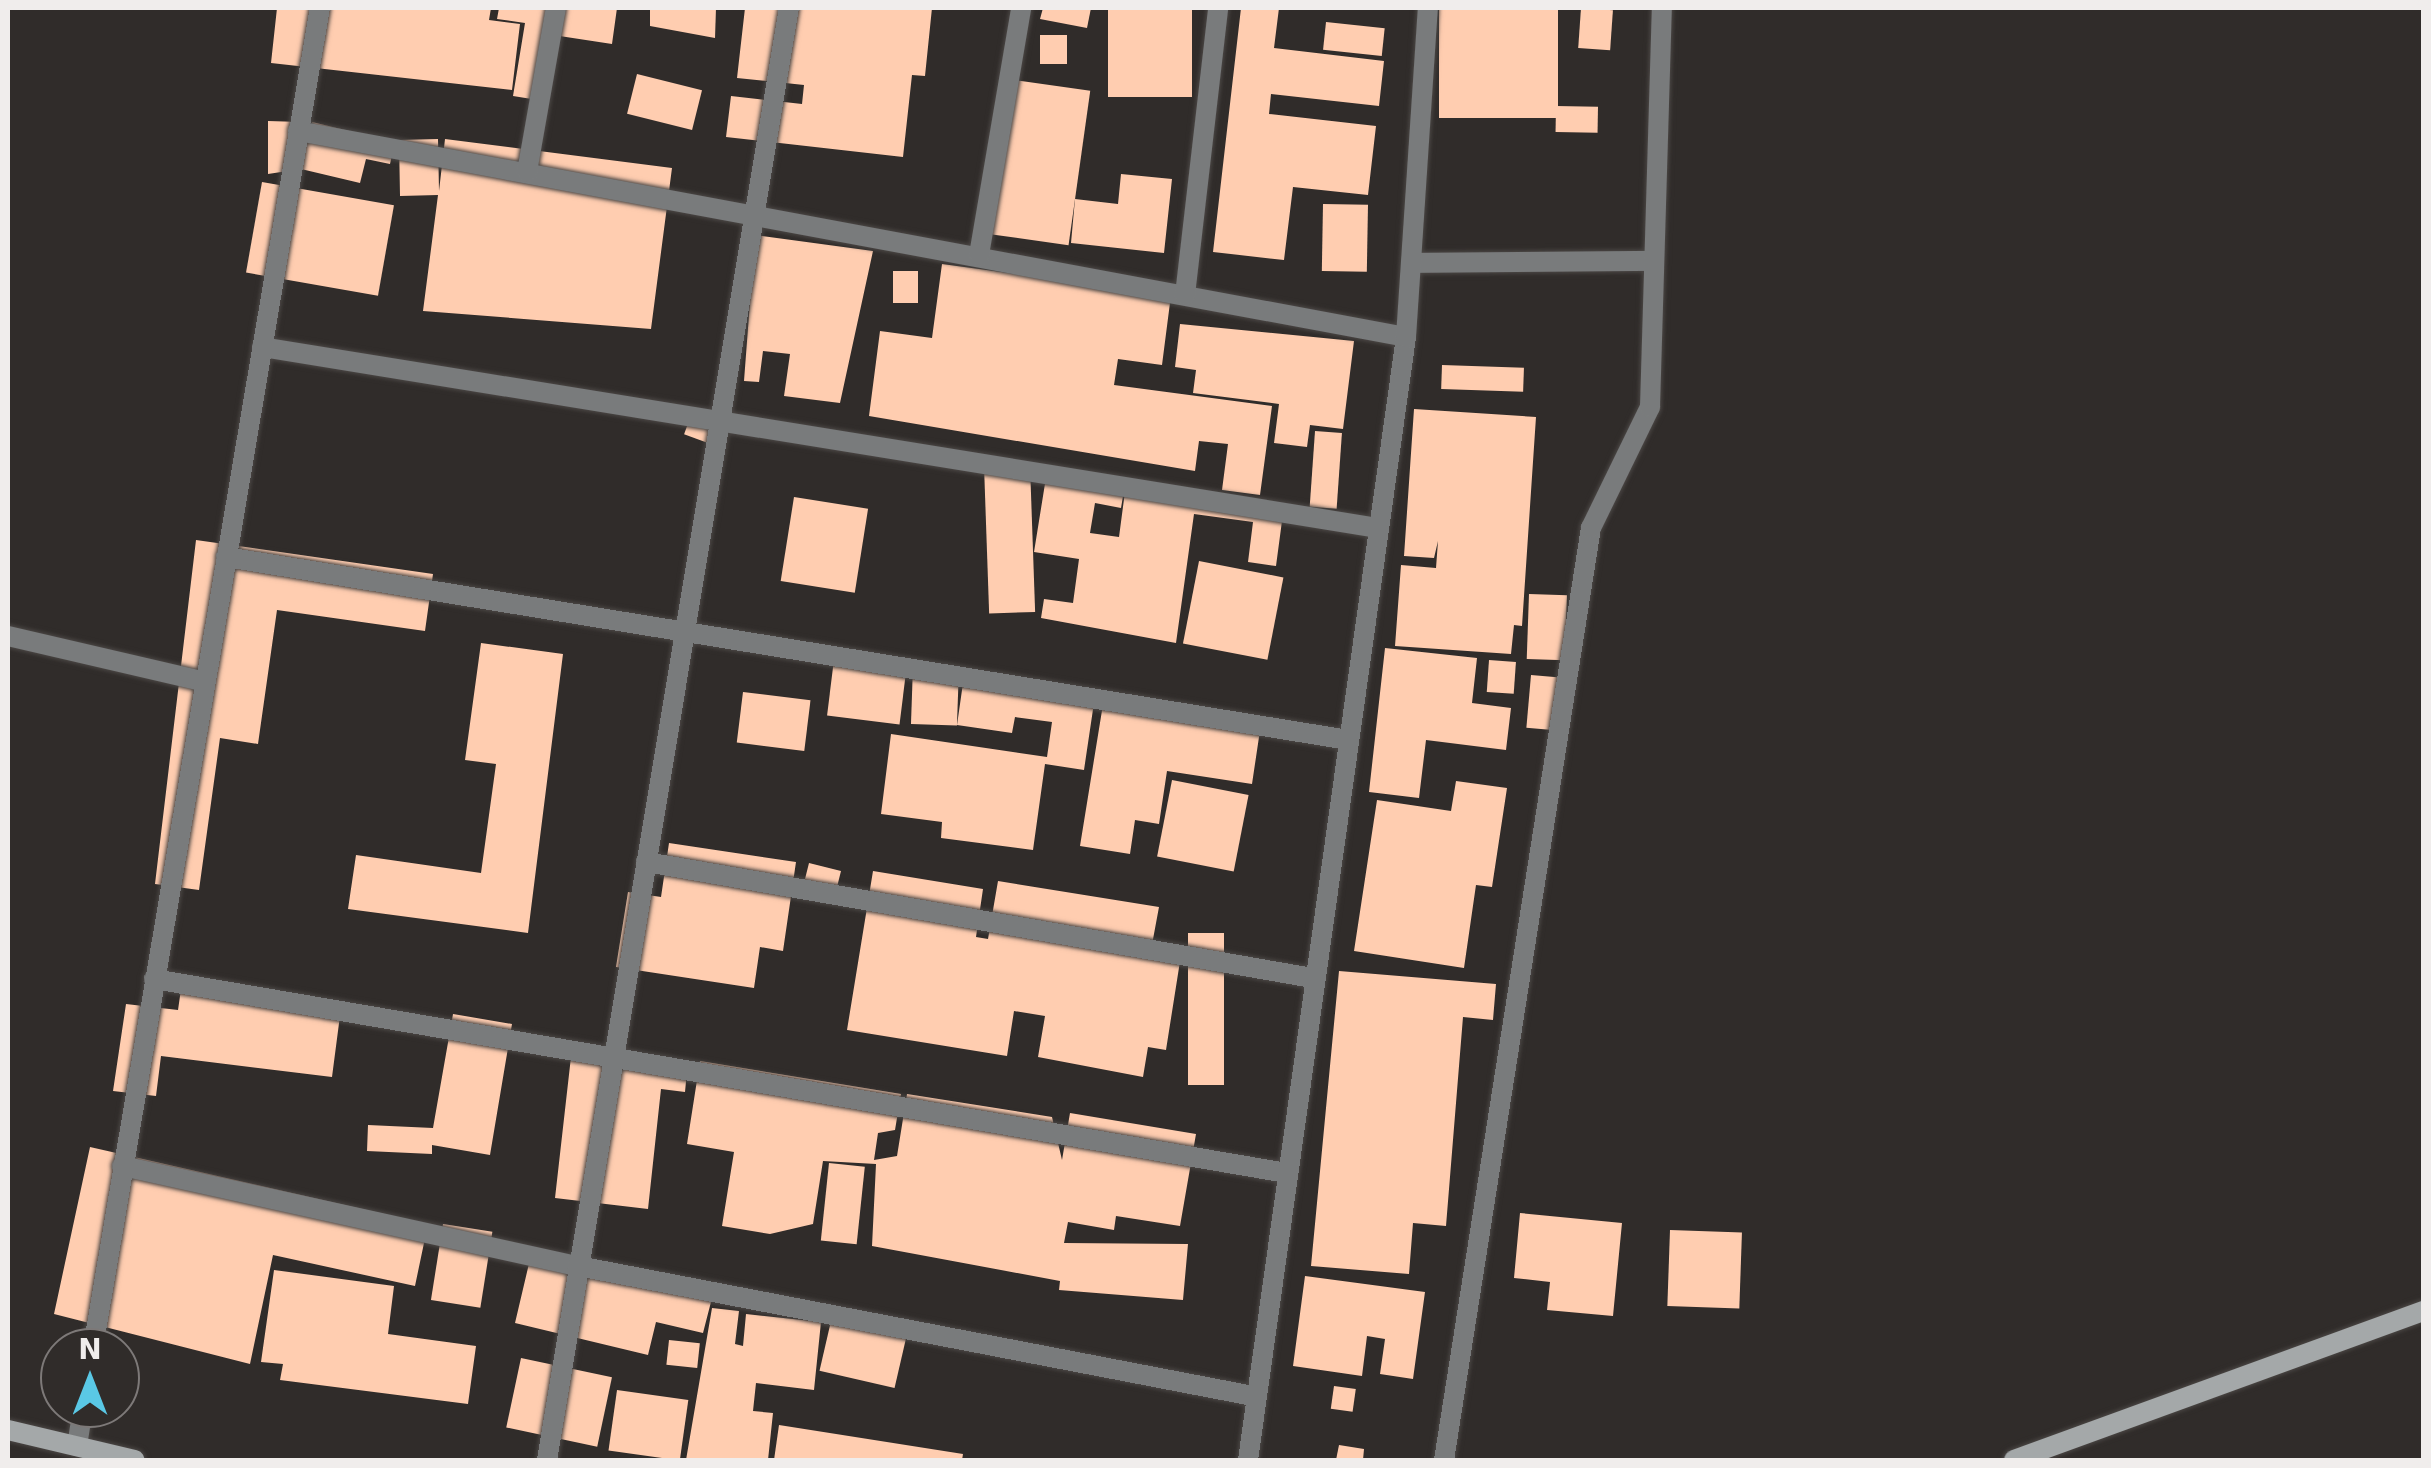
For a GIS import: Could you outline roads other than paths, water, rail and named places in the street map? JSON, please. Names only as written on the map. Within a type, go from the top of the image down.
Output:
[{"type":"main road","points":[[2014,1460],[2424,1311]]},
{"type":"main road","points":[[8,1430],[135,1460]]},
{"type":"street","points":[[96,1328],[320,8]]},
{"type":"street","points":[[526,172],[556,8]]},
{"type":"street","points":[[547,1460],[789,8]]},
{"type":"street","points":[[979,256],[1021,8]]},
{"type":"street","points":[[1184,295],[1218,8]]},
{"type":"street","points":[[1248,1460],[1253,1396],[1406,337],[1428,8]]},
{"type":"street","points":[[1444,1460],[1591,528],[1650,406],[1662,8]]},
{"type":"street","points":[[298,131],[1406,337]]},
{"type":"street","points":[[1411,263],[1653,262]]},
{"type":"street","points":[[262,347],[720,418],[1378,528]]},
{"type":"street","points":[[226,557],[1348,740]]},
{"type":"street","points":[[8,636],[205,682]]},
{"type":"street","points":[[646,862],[1314,978]]},
{"type":"street","points":[[154,979],[1286,1173]]},
{"type":"street","points":[[122,1166],[578,1266],[1253,1396]]},
{"type":"street","points":[[77,1446],[80,1428]]}]
